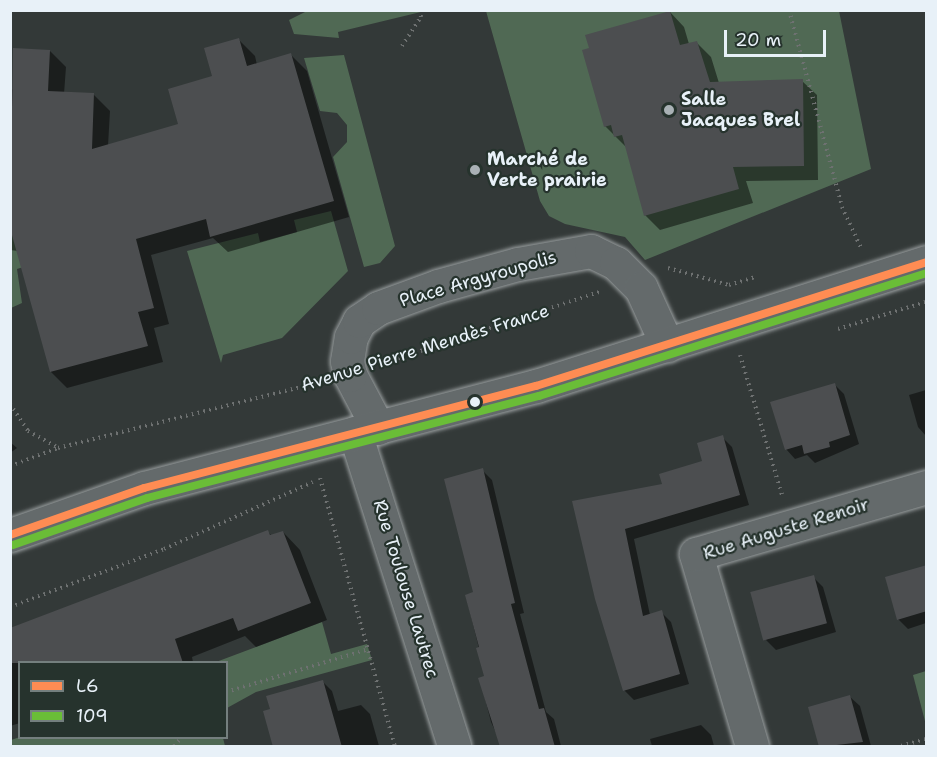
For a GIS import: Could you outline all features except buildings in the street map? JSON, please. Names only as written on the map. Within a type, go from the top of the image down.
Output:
[{"type":"street","name":"Place Argyroupolis","points":[[366,430],[350,375],[350,345],[359,321],[378,308],[438,286],[518,264],[591,251],[616,263],[634,281],[667,345]]},
{"type":"street","points":[[10,535],[144,488],[536,386],[667,345],[730,322],[927,262]]},
{"type":"street","name":"Rue Toulouse Lautrec","points":[[366,430],[454,747]]},
{"type":"street","name":"Rue Auguste Renoir","points":[[752,747],[696,554],[927,487]]},
{"type":"path","points":[[402,46],[422,17],[420,10]]},
{"type":"path","points":[[789,10],[842,207],[861,248],[870,278]]},
{"type":"path","name":"Avenue Pierre Mendès France","points":[[10,466],[58,448],[350,375],[668,268],[729,285],[761,276]]},
{"type":"path","points":[[730,322],[792,527]]},
{"type":"path","points":[[10,404],[28,432],[58,448]]},
{"type":"path","points":[[10,607],[164,549],[320,478],[395,747]]},
{"type":"path","points":[[228,691],[369,649]]},
{"type":"path","points":[[901,747],[927,739]]},
{"type":"green space","points":[[307,11],[425,11],[338,32],[339,38],[294,34],[289,20]]},
{"type":"green space","points":[[486,11],[839,11],[871,169],[645,260],[625,237],[565,224],[549,216],[540,201]]},
{"type":"green space","points":[[344,55],[395,246],[380,263],[364,267],[333,157],[347,142],[347,125],[337,113],[320,111],[304,58]]},
{"type":"green space","points":[[331,211],[348,271],[282,338],[223,355],[221,363],[187,251],[258,233],[260,242],[297,232],[294,220]]},
{"type":"green space","points":[[11,235],[89,238],[123,236],[17,269],[22,303],[11,308]]},
{"type":"green space","points":[[322,622],[331,654],[367,644],[372,660],[256,692],[228,707],[228,661],[219,661]]},
{"type":"green space","points":[[926,671],[926,725],[913,675]]},
{"type":"green space","points":[[18,738],[223,739],[225,746],[11,746],[11,740]]},
{"type":"transit line","name":"L6","points":[[10,535],[144,488],[536,386],[926,262]]},
{"type":"transit line","name":"109","points":[[13,545],[147,498],[539,396],[926,273]]},
{"type":"place","name":"Salle Jacques Brel","points":[[669,110]]},
{"type":"place","name":"Marché de Verte prairie","points":[[475,170]]}]
